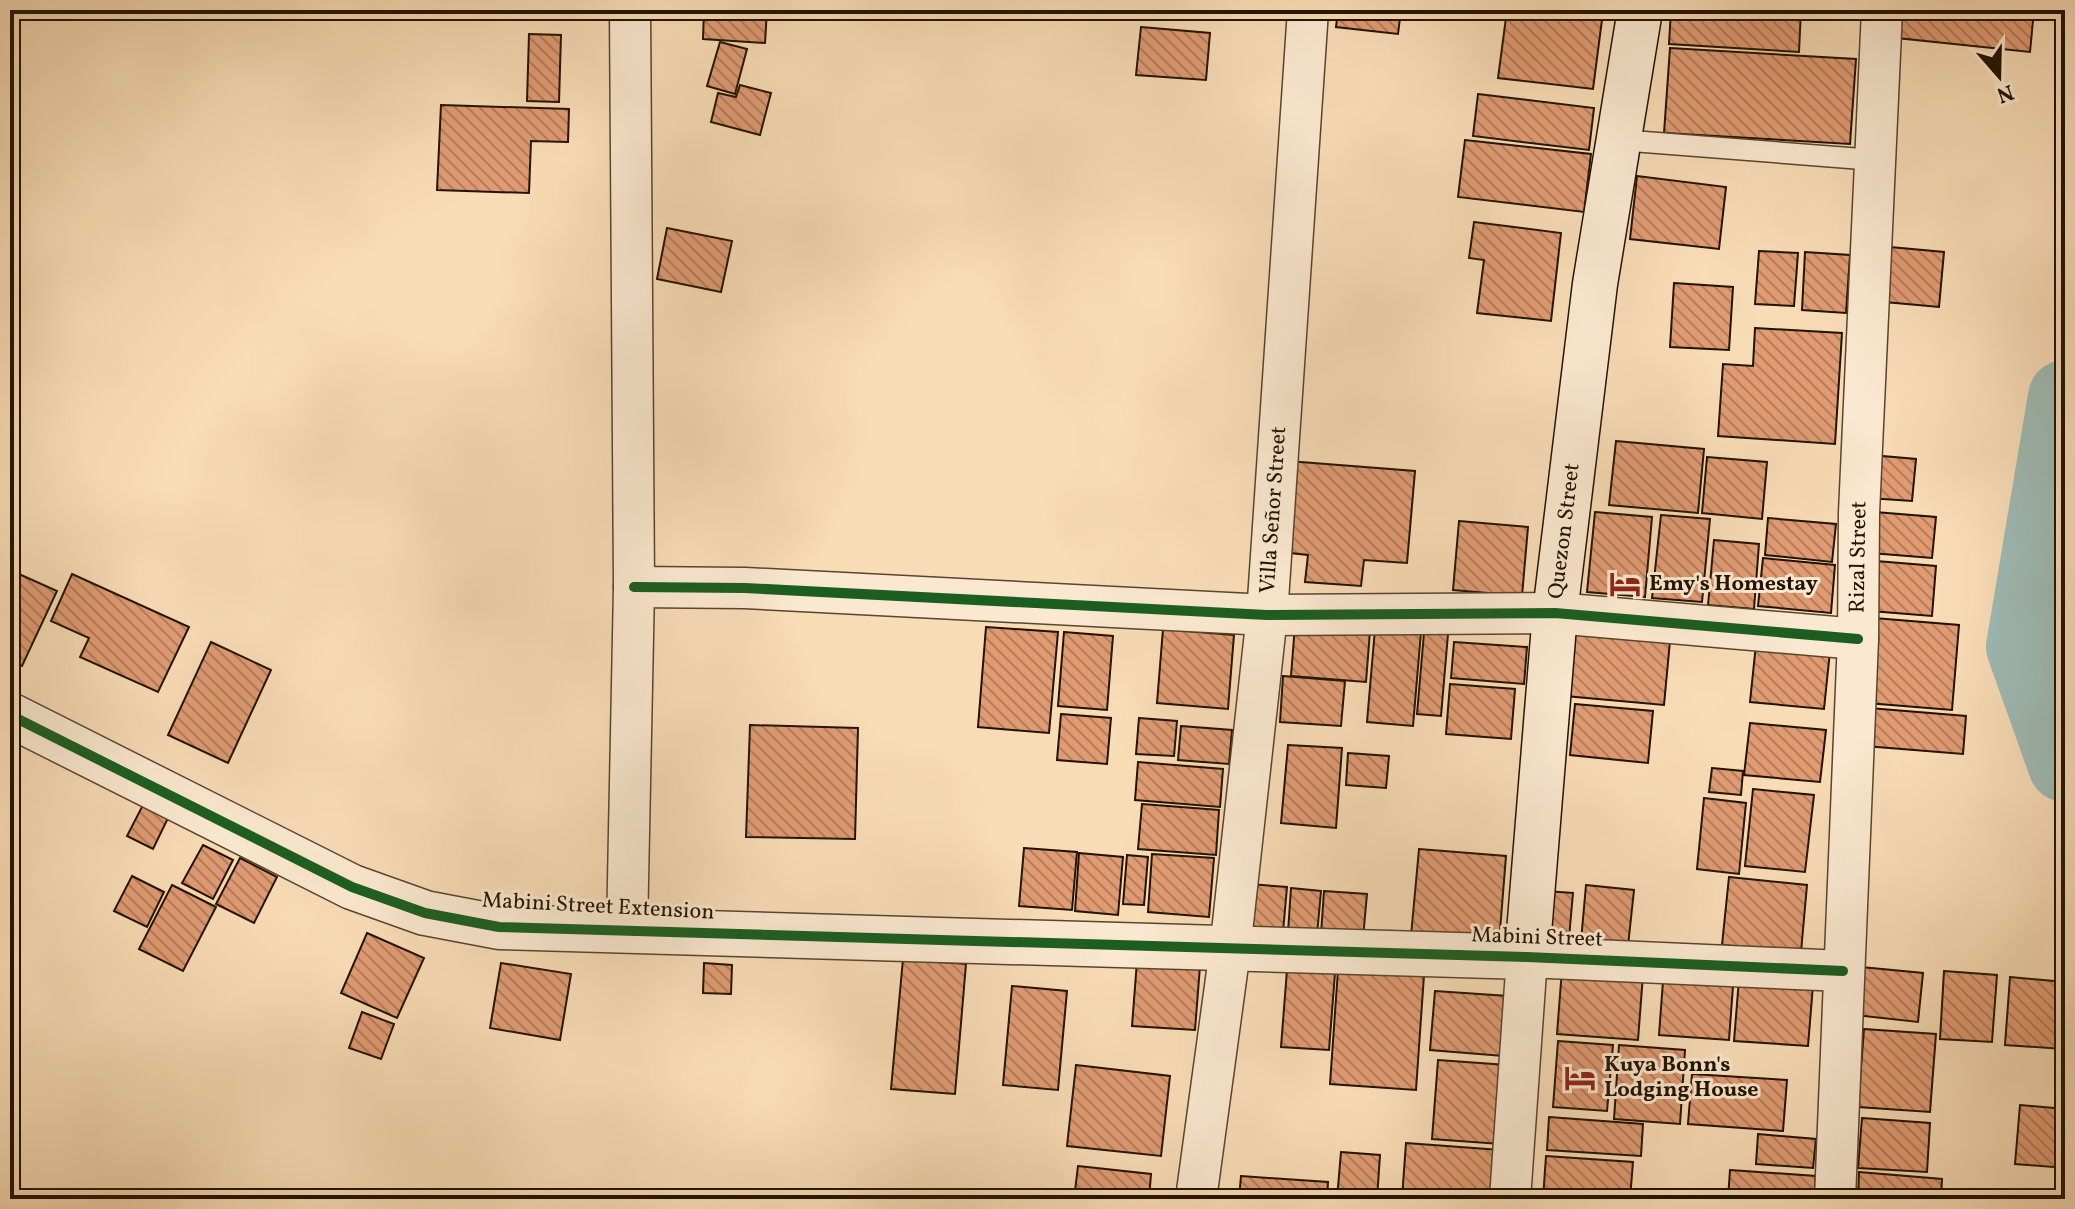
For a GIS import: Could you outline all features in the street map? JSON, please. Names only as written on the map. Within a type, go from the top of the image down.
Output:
[{"type":"street","points":[[627,930],[634,587],[630,10]]},
{"type":"street","name":"Villa Señor Street","points":[[1196,1199],[1230,950],[1267,615],[1308,10]]},
{"type":"street","name":"Quezon Street","points":[[1510,1199],[1555,613],[1595,284],[1640,10]]},
{"type":"street","name":"Rizal Street","points":[[1835,1199],[1858,639],[1859,513],[1882,10]]},
{"type":"street","points":[[634,587],[745,588],[1267,615],[1555,613],[1858,639]]},
{"type":"street","name":"Mabini Street Extension","points":[[10,715],[352,887],[425,913],[499,927],[1230,950]]},
{"type":"street","name":"Mabini Street","points":[[1230,950],[1527,957],[1843,971]]},
{"type":"lane","points":[[1619,140],[1875,160]]},
{"type":"building","points":[[496,10],[564,10],[564,19],[495,17]]},
{"type":"building","points":[[704,10],[767,10],[765,43],[703,39]]},
{"type":"building","points":[[1338,10],[1401,10],[1398,34],[1336,27]]},
{"type":"building","points":[[1507,10],[1603,12],[1593,89],[1498,78]]},
{"type":"building","points":[[1671,10],[1801,10],[1799,52],[1669,44]]},
{"type":"building","points":[[1900,10],[2034,10],[2030,52],[1897,38]]},
{"type":"building","points":[[1141,27],[1210,33],[1206,80],[1136,75]]},
{"type":"building","points":[[529,34],[561,35],[559,102],[527,101]]},
{"type":"building","points":[[720,42],[747,49],[735,94],[707,86]]},
{"type":"building","points":[[1670,48],[1856,59],[1850,144],[1664,133]]},
{"type":"building","points":[[740,85],[771,93],[760,135],[711,122],[718,93],[736,97]]},
{"type":"building","points":[[1478,94],[1594,108],[1589,150],[1473,136]]},
{"type":"building","points":[[441,105],[569,109],[568,142],[531,141],[529,193],[437,190]]},
{"type":"building","points":[[1465,140],[1591,154],[1584,212],[1458,197]]},
{"type":"building","points":[[1637,176],[1726,187],[1719,249],[1630,239]]},
{"type":"building","points":[[1474,222],[1561,233],[1551,321],[1477,313],[1484,260],[1469,258]]},
{"type":"building","points":[[667,228],[732,241],[721,292],[657,279]]},
{"type":"building","points":[[1890,247],[1944,252],[1939,307],[1885,302]]},
{"type":"building","points":[[1759,251],[1798,253],[1794,306],[1755,304]]},
{"type":"building","points":[[1805,252],[1850,255],[1846,313],[1802,310]]},
{"type":"building","points":[[1674,283],[1733,287],[1729,350],[1670,347]]},
{"type":"building","points":[[1755,328],[1842,333],[1835,444],[1718,436],[1723,364],[1753,366]]},
{"type":"building","points":[[1616,441],[1704,449],[1698,513],[1609,505]]},
{"type":"building","points":[[1871,455],[1916,459],[1912,501],[1868,498]]},
{"type":"building","points":[[1707,457],[1767,462],[1762,519],[1702,513]]},
{"type":"building","points":[[1288,461],[1415,471],[1407,563],[1364,560],[1361,586],[1305,582],[1308,555],[1281,552]]},
{"type":"building","points":[[1595,512],[1652,517],[1645,597],[1587,592]]},
{"type":"building","points":[[1875,512],[1936,517],[1932,558],[1871,553]]},
{"type":"building","points":[[1661,515],[1710,519],[1702,602],[1652,598]]},
{"type":"building","points":[[1768,518],[1836,524],[1832,562],[1765,555]]},
{"type":"building","points":[[1459,521],[1528,527],[1522,596],[1453,590]]},
{"type":"building","points":[[1714,540],[1759,544],[1754,609],[1708,605]]},
{"type":"building","points":[[1763,558],[1835,565],[1831,613],[1758,606]]},
{"type":"building","points":[[1876,561],[1936,566],[1932,616],[1871,611]]},
{"type":"building","points":[[10,570],[57,591],[22,666],[10,661]]},
{"type":"building","points":[[72,574],[189,627],[158,692],[80,657],[89,638],[51,621]]},
{"type":"building","points":[[1874,618],[1959,625],[1952,710],[1867,703]]},
{"type":"building","points":[[1295,625],[1370,631],[1366,682],[1291,676]]},
{"type":"building","points":[[986,627],[1058,632],[1049,733],[978,727]]},
{"type":"building","points":[[1163,629],[1234,635],[1228,709],[1157,703]]},
{"type":"building","points":[[1375,629],[1421,632],[1413,726],[1367,722]]},
{"type":"building","points":[[1571,631],[1670,641],[1664,705],[1565,696]]},
{"type":"building","points":[[1064,632],[1113,636],[1107,710],[1058,706]]},
{"type":"building","points":[[1424,633],[1448,634],[1441,716],[1417,714]]},
{"type":"building","points":[[211,642],[271,670],[228,763],[168,735]]},
{"type":"building","points":[[1454,642],[1527,647],[1524,684],[1451,678]]},
{"type":"building","points":[[1756,644],[1830,651],[1824,709],[1750,702]]},
{"type":"building","points":[[1283,676],[1345,681],[1341,726],[1280,722]]},
{"type":"building","points":[[1450,684],[1515,689],[1511,739],[1446,734]]},
{"type":"building","points":[[1575,704],[1653,711],[1648,763],[1570,755]]},
{"type":"building","points":[[1869,708],[1966,716],[1963,754],[1865,746]]},
{"type":"building","points":[[1061,714],[1111,718],[1107,764],[1057,760]]},
{"type":"building","points":[[1139,718],[1177,721],[1174,756],[1136,754]]},
{"type":"building","points":[[1750,723],[1826,730],[1820,782],[1744,775]]},
{"type":"building","points":[[750,725],[858,728],[855,839],[746,837]]},
{"type":"building","points":[[1181,726],[1232,730],[1229,764],[1178,760]]},
{"type":"building","points":[[1288,745],[1342,748],[1336,828],[1281,823]]},
{"type":"building","points":[[1348,753],[1389,756],[1386,788],[1346,785]]},
{"type":"building","points":[[1138,762],[1223,769],[1220,807],[1135,800]]},
{"type":"building","points":[[1712,768],[1743,771],[1741,795],[1709,792]]},
{"type":"building","points":[[1753,789],[1814,795],[1805,872],[1745,866]]},
{"type":"building","points":[[1704,798],[1746,803],[1739,874],[1697,869]]},
{"type":"building","points":[[146,799],[171,812],[153,849],[127,836]]},
{"type":"building","points":[[1142,804],[1219,810],[1216,855],[1138,849]]},
{"type":"building","points":[[203,845],[233,860],[213,899],[182,883]]},
{"type":"building","points":[[1024,848],[1077,852],[1072,910],[1019,906]]},
{"type":"building","points":[[1419,849],[1506,856],[1499,943],[1411,936]]},
{"type":"building","points":[[1079,853],[1123,857],[1118,915],[1075,911]]},
{"type":"building","points":[[1152,854],[1214,858],[1209,917],[1148,912]]},
{"type":"building","points":[[1127,855],[1148,857],[1144,905],[1123,904]]},
{"type":"building","points":[[240,858],[277,877],[254,923],[216,904]]},
{"type":"building","points":[[132,876],[164,892],[147,927],[114,911]]},
{"type":"building","points":[[1729,877],[1807,885],[1801,952],[1722,945]]},
{"type":"building","points":[[1249,884],[1287,887],[1283,932],[1246,929]]},
{"type":"building","points":[[172,885],[216,907],[183,971],[139,949]]},
{"type":"building","points":[[1586,885],[1634,890],[1628,946],[1581,941]]},
{"type":"building","points":[[1291,888],[1321,891],[1317,935],[1288,932]]},
{"type":"building","points":[[1324,891],[1367,894],[1363,938],[1321,934]]},
{"type":"building","points":[[1545,891],[1573,893],[1568,949],[1539,946]]},
{"type":"building","points":[[367,933],[424,958],[397,1018],[341,993]]},
{"type":"building","points":[[903,959],[966,964],[955,1094],[891,1089]]},
{"type":"building","points":[[1137,961],[1200,966],[1195,1030],[1132,1026]]},
{"type":"building","points":[[501,963],[571,974],[560,1040],[490,1028]]},
{"type":"building","points":[[704,963],[732,965],[731,994],[703,993]]},
{"type":"building","points":[[1861,967],[1923,973],[1918,1022],[1855,1015]]},
{"type":"building","points":[[1562,969],[1643,975],[1638,1040],[1557,1034]]},
{"type":"building","points":[[1287,970],[1335,973],[1329,1050],[1281,1047]]},
{"type":"building","points":[[1338,970],[1424,975],[1416,1090],[1330,1084]]},
{"type":"building","points":[[1944,971],[1997,975],[1992,1042],[1940,1039]]},
{"type":"building","points":[[2010,977],[2065,982],[2063,1049],[2005,1045]]},
{"type":"building","points":[[1739,979],[1813,985],[1808,1046],[1734,1041]]},
{"type":"building","points":[[1663,981],[1733,986],[1729,1040],[1659,1035]]},
{"type":"building","points":[[1012,986],[1067,991],[1058,1090],[1003,1085]]},
{"type":"building","points":[[1435,991],[1508,996],[1503,1056],[1430,1050]]},
{"type":"building","points":[[362,1012],[394,1024],[381,1059],[349,1048]]},
{"type":"building","points":[[1864,1029],[1936,1034],[1930,1112],[1858,1107]]},
{"type":"building","points":[[1558,1041],[1613,1045],[1607,1111],[1553,1107]]},
{"type":"building","points":[[1619,1045],[1685,1050],[1680,1124],[1614,1119]]},
{"type":"building","points":[[1438,1060],[1507,1065],[1500,1144],[1432,1139]]},
{"type":"building","points":[[1076,1065],[1170,1076],[1161,1156],[1067,1146]]},
{"type":"building","points":[[1692,1074],[1787,1080],[1783,1131],[1688,1124]]},
{"type":"building","points":[[2020,1105],[2065,1109],[2065,1168],[2015,1164]]},
{"type":"building","points":[[1549,1117],[1643,1124],[1641,1156],[1547,1150]]},
{"type":"building","points":[[1862,1118],[1930,1123],[1927,1172],[1858,1168]]},
{"type":"building","points":[[1758,1134],[1816,1139],[1813,1168],[1756,1164]]},
{"type":"building","points":[[1406,1143],[1500,1150],[1496,1199],[1402,1198]]},
{"type":"building","points":[[1341,1152],[1380,1155],[1377,1199],[1337,1199]]},
{"type":"building","points":[[1546,1156],[1633,1162],[1630,1199],[1543,1199]]},
{"type":"building","points":[[1078,1166],[1151,1174],[1149,1199],[1074,1199]]},
{"type":"building","points":[[1730,1170],[1816,1176],[1814,1199],[1728,1199]]},
{"type":"building","points":[[1859,1172],[1942,1179],[1941,1199],[1858,1199]]},
{"type":"building","points":[[1241,1176],[1328,1182],[1327,1199],[1239,1199]]},
{"type":"waterway","points":[[2065,397],[2023,647],[2065,765]]},
{"type":"cycle path","points":[[634,587],[745,588],[1267,615],[1555,613],[1858,639]]},
{"type":"cycle path","points":[[10,715],[352,887],[425,913],[499,927],[1527,957],[1843,971]]},
{"type":"place","name":"Emy's Homestay","points":[[1625,584]]},
{"type":"place","name":"Kuya Bonn's Lodging House","points":[[1580,1078]]}]
